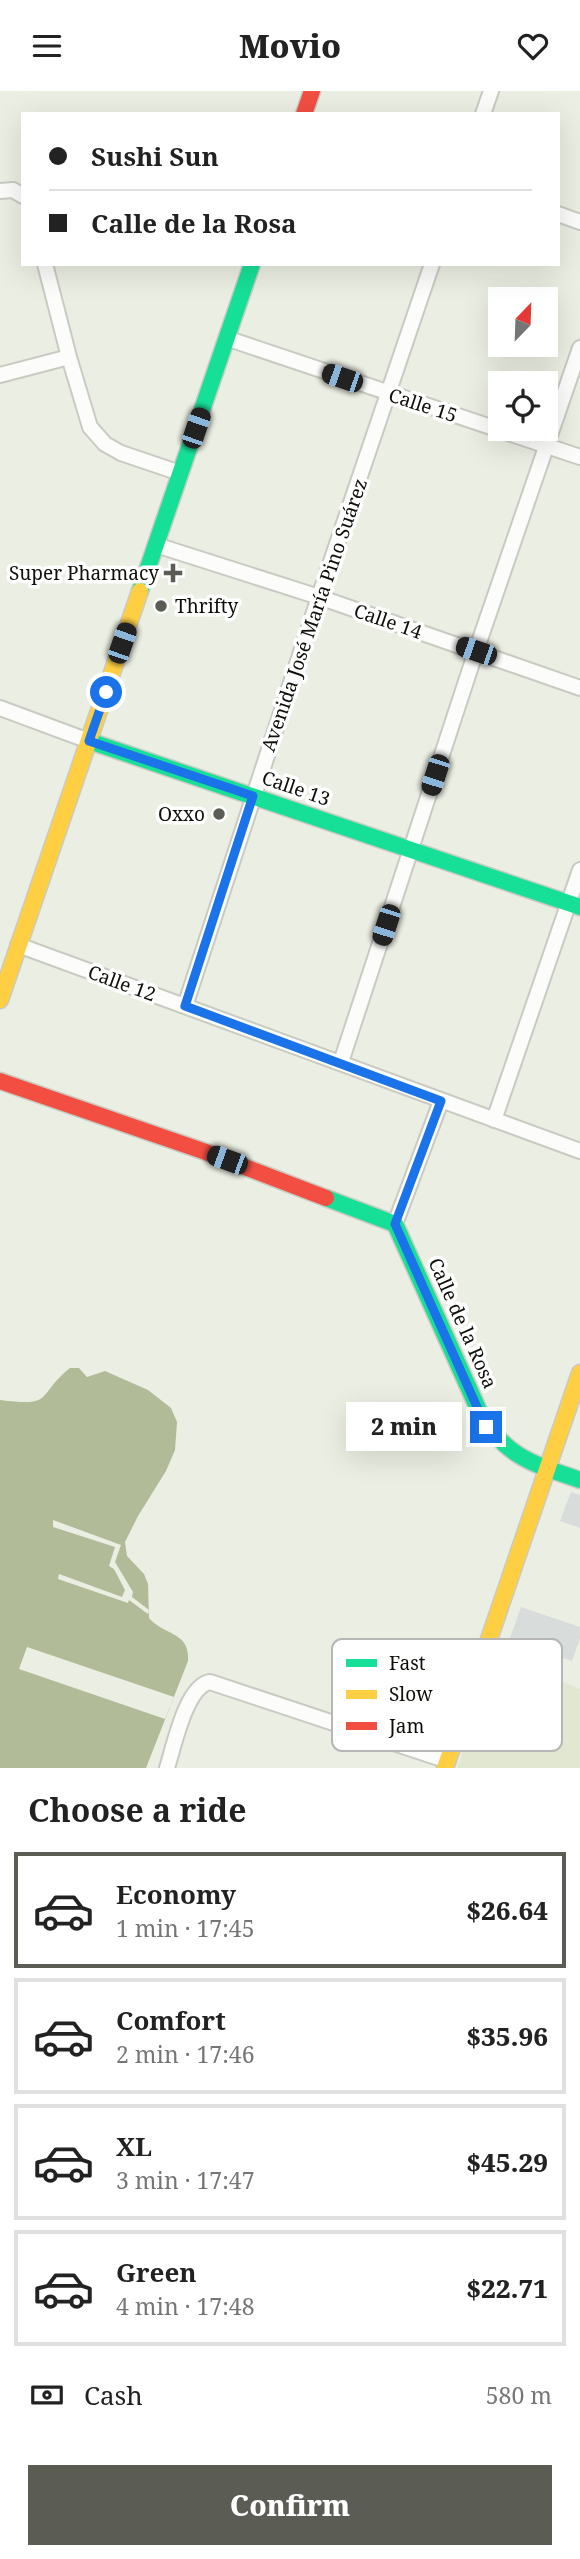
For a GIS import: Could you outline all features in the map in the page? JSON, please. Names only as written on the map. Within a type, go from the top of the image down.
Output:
[{"type":"street","points":[[305,112],[312,91]]},
{"type":"street","points":[[484,112],[491,91]]},
{"type":"street","points":[[0,191],[13,190],[21,195]]},
{"type":"street","points":[[560,215],[580,222]]},
{"type":"street","points":[[46,266],[86,418],[96,436],[121,453],[180,473]]},
{"type":"street","points":[[0,1000],[251,266]]},
{"type":"street","name":"Avenida José María Pino Suárez","points":[[185,1006],[431,266]]},
{"type":"street","name":"Calle 15","points":[[226,338],[580,457]]},
{"type":"street","points":[[341,1062],[476,651],[580,348]]},
{"type":"street","points":[[0,375],[69,357]]},
{"type":"street","name":"Calle 14","points":[[156,545],[319,597],[580,688]]},
{"type":"street","name":"Calle 13","points":[[0,708],[89,741],[575,905]]},
{"type":"street","points":[[494,1120],[575,905],[580,870]]},
{"type":"street","name":"Calle 12","points":[[18,945],[580,1151]]},
{"type":"street","points":[[0,1081],[203,1151],[395,1224],[441,1101]]},
{"type":"street","name":"Calle de la Rosa","points":[[395,1224],[494,1439],[507,1451],[548,1468]]},
{"type":"street","points":[[489,1639],[580,1373]]},
{"type":"street","points":[[548,1468],[580,1480]]},
{"type":"street","points":[[167,1768],[189,1701],[199,1686],[205,1683],[219,1683],[332,1724]]},
{"type":"street","points":[[407,1751],[446,1765]]},
{"type":"shaded area","points":[[70,1368],[79,1368],[87,1377],[105,1371],[148,1390],[171,1408],[177,1422],[175,1450],[166,1471],[125,1542],[127,1556],[144,1574],[148,1584],[149,1618],[180,1639],[188,1651],[188,1661],[146,1768],[0,1768],[0,1400],[38,1400]]},
{"type":"shaded area","points":[[562,1682],[580,1689],[580,1768],[457,1768],[463,1751],[562,1751]]},
{"type":"pier","points":[[53,1520],[121,1545],[115,1562],[133,1592],[132,1597],[149,1610],[148,1614],[129,1600],[128,1603],[58,1579],[59,1574],[122,1597],[125,1590],[114,1569],[109,1566],[115,1547],[53,1527]]},
{"type":"pier","points":[[27,1647],[174,1697],[165,1719],[19,1669]]},
{"type":"building","points":[[571,1492],[580,1495],[580,1528],[560,1521]]},
{"type":"building","points":[[521,1607],[580,1627],[580,1638],[572,1661],[562,1658],[562,1639],[510,1639]]},
{"type":"traffic: fast","points":[[140,591],[251,266]]},
{"type":"traffic: fast","points":[[89,741],[580,907]]},
{"type":"traffic: fast","points":[[326,1198],[395,1224],[480,1413],[490,1428],[511,1450],[535,1464],[580,1480]]},
{"type":"traffic: slow","points":[[0,1000],[140,591]]},
{"type":"traffic: slow","points":[[489,1639],[580,1373]]},
{"type":"traffic: slow","points":[[445,1768],[451,1751]]},
{"type":"traffic: jam","points":[[305,112],[312,91]]},
{"type":"traffic: jam","points":[[0,1081],[203,1151],[326,1198]]},
{"type":"place","name":"Super Pharmacy","points":[[173,573]]},
{"type":"place","name":"Thrifty","points":[[161,606]]},
{"type":"place","name":"Oxxo","points":[[219,814]]},
{"type":"route","points":[[106,692],[89,741],[253,796],[185,1006],[441,1101],[395,1224],[486,1427]]}]
